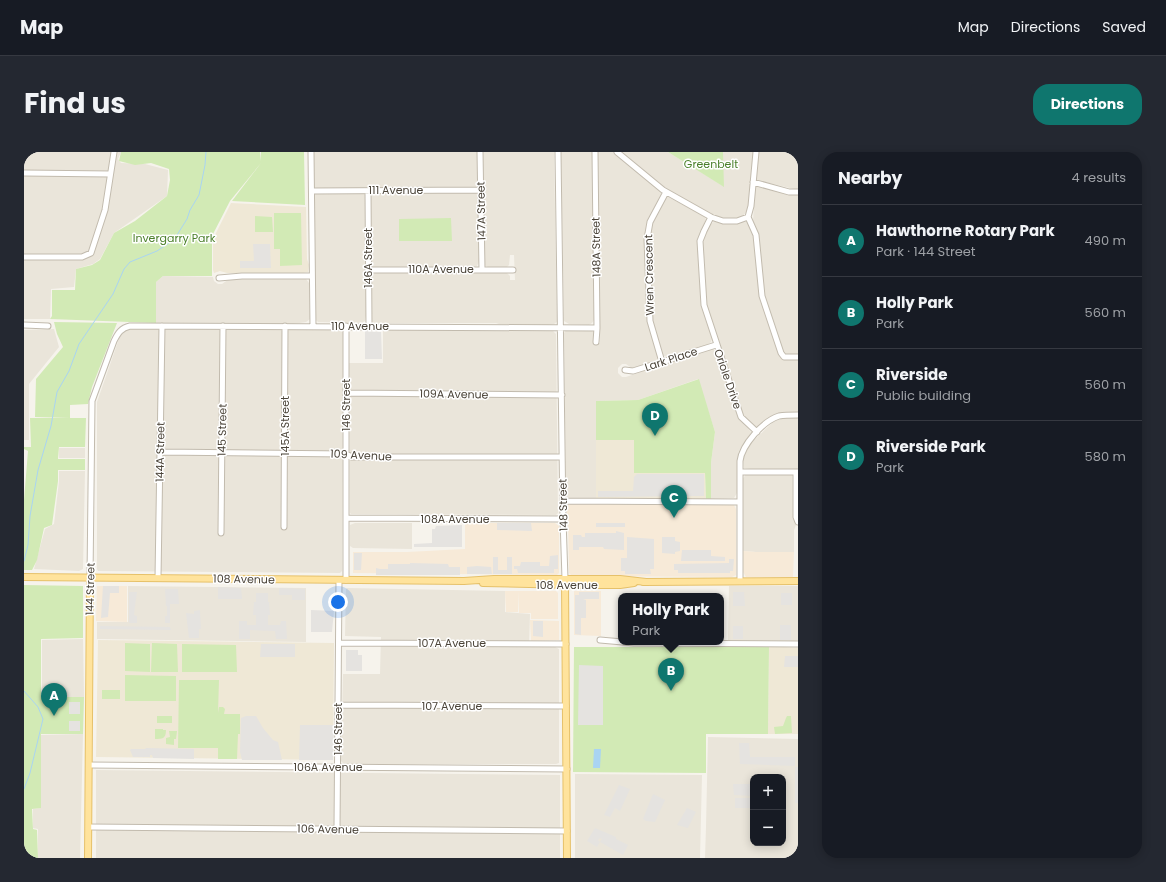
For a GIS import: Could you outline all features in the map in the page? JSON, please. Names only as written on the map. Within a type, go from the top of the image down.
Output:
[{"type":"main road","name":"108 Avenue","points":[[24,577],[464,581],[494,584],[566,582],[620,585],[646,582],[798,581]]},
{"type":"main road","name":"144 Street","points":[[88,858],[90,578]]},
{"type":"main road","name":"148 Street","points":[[566,582],[567,858]]},
{"type":"street","points":[[24,257],[82,257],[91,253],[105,210],[114,152]]},
{"type":"street","points":[[311,152],[313,326]]},
{"type":"street","name":"147A Street","points":[[480,152],[482,269]]},
{"type":"street","name":"148 Street","points":[[558,152],[563,519],[566,582]]},
{"type":"street","name":"148A Street","points":[[595,152],[596,342]]},
{"type":"street","points":[[617,152],[666,192],[711,217],[723,221],[737,220],[748,217]]},
{"type":"street","points":[[756,152],[751,206],[748,217],[756,235],[762,296],[781,353],[784,357],[798,358]]},
{"type":"street","points":[[24,174],[110,174]]},
{"type":"street","points":[[753,182],[789,192],[798,192]]},
{"type":"street","name":"111 Avenue","points":[[312,191],[480,190]]},
{"type":"street","name":"146A Street","points":[[368,191],[368,326]]},
{"type":"street","name":"Wren Crescent","points":[[662,362],[650,321],[647,239],[650,222],[666,192]]},
{"type":"street","name":"Oriole Drive","points":[[711,217],[702,236],[700,248],[704,305],[740,415],[757,432]]},
{"type":"street","name":"110A Avenue","points":[[368,270],[513,270]]},
{"type":"street","points":[[219,278],[242,276],[312,276]]},
{"type":"street","points":[[24,325],[48,326]]},
{"type":"street","name":"110 Avenue","points":[[124,328],[130,326],[368,326],[597,328]]},
{"type":"street","name":"144A Street","points":[[158,578],[162,326]]},
{"type":"street","name":"145 Street","points":[[221,534],[223,326]]},
{"type":"street","name":"145A Street","points":[[284,527],[285,326]]},
{"type":"street","name":"146 Street","points":[[346,326],[346,580]]},
{"type":"street","name":"144 Street","points":[[90,578],[92,401],[114,341],[118,333],[124,328]]},
{"type":"street","name":"Lark Place","points":[[624,370],[633,371],[716,345]]},
{"type":"street","name":"109A Avenue","points":[[346,393],[562,395]]},
{"type":"street","points":[[740,581],[740,472],[742,451],[746,444],[767,423],[782,416],[798,415]]},
{"type":"street","name":"109 Avenue","points":[[160,452],[346,454],[352,457],[562,457]]},
{"type":"street","points":[[740,472],[797,472],[796,517],[798,522]]},
{"type":"street","points":[[563,501],[740,502]]},
{"type":"street","name":"108A Avenue","points":[[347,518],[563,519]]},
{"type":"street","name":"146 Street","points":[[337,829],[339,580]]},
{"type":"street","points":[[600,640],[618,642]]},
{"type":"street","name":"107A Avenue","points":[[339,643],[566,644]]},
{"type":"street","points":[[724,644],[798,644]]},
{"type":"street","name":"107 Avenue","points":[[338,705],[566,706]]},
{"type":"street","name":"106A Avenue","points":[[89,765],[567,769]]},
{"type":"street","name":"106 Avenue","points":[[89,827],[567,831]]},
{"type":"shaded area","points":[[24,152],[121,152],[118,159],[121,163],[145,164],[168,170],[167,196],[114,233],[100,259],[93,264],[76,269],[74,287],[51,289],[50,319],[24,319]]},
{"type":"shaded area","points":[[313,152],[478,152],[478,182],[476,187],[473,188],[316,188],[314,187]]},
{"type":"shaded area","points":[[482,152],[554,152],[557,322],[548,325],[372,322],[371,274],[373,272],[506,272],[510,276],[510,280],[515,280],[514,255],[510,255],[509,265],[507,267],[488,267],[484,265]]},
{"type":"shaded area","points":[[561,152],[592,152],[594,320],[589,325],[569,324],[564,321]]},
{"type":"shaded area","points":[[597,152],[613,152],[660,190],[661,194],[648,221],[644,238],[647,321],[658,358],[655,362],[633,369],[626,364],[622,364],[618,368],[618,373],[622,377],[626,377],[709,349],[716,351],[737,412],[751,432],[750,436],[738,453],[737,493],[734,498],[711,499],[711,463],[715,432],[698,379],[638,400],[596,401],[596,499],[570,499],[566,496],[564,333],[567,329],[590,330],[594,332],[594,343],[600,343]]},
{"type":"shaded area","points":[[623,152],[668,152],[723,186],[723,152],[754,152],[749,206],[747,211],[742,217],[734,218],[724,218],[713,215],[665,188],[622,154]]},
{"type":"shaded area","points":[[758,152],[798,152],[798,190],[757,180]]},
{"type":"shaded area","points":[[759,186],[792,195],[798,195],[798,355],[786,355],[783,352],[763,294],[759,237],[753,221],[755,187]]},
{"type":"shaded area","points":[[362,192],[365,194],[365,321],[361,323],[318,322],[315,319],[313,195],[315,193]]},
{"type":"shaded area","points":[[476,192],[478,198],[479,262],[477,266],[472,268],[375,268],[371,266],[370,196],[372,194]]},
{"type":"shaded area","points":[[668,197],[703,215],[706,219],[699,237],[698,249],[701,306],[712,339],[707,345],[669,357],[662,354],[653,323],[649,239],[654,219],[665,198]]},
{"type":"shaded area","points":[[231,203],[306,207],[307,259],[309,265],[308,272],[227,273],[220,271],[214,273],[213,239]]},
{"type":"shaded area","points":[[715,221],[722,223],[733,223],[744,221],[751,227],[754,236],[760,296],[778,352],[782,359],[798,359],[798,413],[784,413],[776,415],[758,427],[754,426],[746,419],[741,410],[707,307],[703,241],[706,231]]},
{"type":"shaded area","points":[[253,244],[270,244],[271,268],[240,268],[240,261],[254,261]]},
{"type":"shaded area","points":[[163,276],[213,277],[214,281],[218,284],[222,284],[229,279],[306,279],[309,283],[310,319],[306,322],[293,324],[156,323],[156,282]]},
{"type":"shaded area","points":[[54,329],[59,347],[29,384],[29,440],[24,440],[24,330]]},
{"type":"shaded area","points":[[130,329],[340,329],[343,332],[342,571],[340,573],[98,571],[97,402],[121,333]]},
{"type":"shaded area","points":[[383,329],[548,329],[556,334],[558,513],[556,515],[350,513],[349,363],[383,363]]},
{"type":"shaded area","points":[[365,331],[381,332],[382,359],[365,359]]},
{"type":"shaded area","points":[[784,418],[798,418],[798,469],[756,470],[744,468],[743,459],[748,446],[773,422]]},
{"type":"shaded area","points":[[634,439],[634,473],[705,473],[706,499],[596,499],[596,440]]},
{"type":"shaded area","points":[[59,448],[85,448],[85,458],[59,458]]},
{"type":"shaded area","points":[[59,471],[85,471],[83,569],[79,571],[34,569],[45,529],[54,524]]},
{"type":"shaded area","points":[[637,474],[704,474],[704,496],[598,497],[598,491],[633,491],[634,477]]},
{"type":"shaded area","points":[[746,474],[792,474],[793,516],[796,525],[794,530],[794,552],[743,551],[742,480]]},
{"type":"shaded area","points":[[570,504],[734,505],[736,509],[736,575],[732,577],[572,576],[569,573],[568,517],[566,509]]},
{"type":"shaded area","points":[[355,523],[412,523],[412,549],[353,548],[350,546],[350,525]]},
{"type":"shaded area","points":[[465,523],[555,523],[559,526],[559,573],[557,575],[353,573],[353,552],[407,552],[465,549]]},
{"type":"shaded area","points":[[497,523],[531,523],[532,531],[497,530]]},
{"type":"shaded area","points":[[596,523],[625,523],[625,527],[596,527]]},
{"type":"shaded area","points":[[462,525],[462,547],[414,547],[414,544],[432,543],[432,529],[435,529],[436,526]]},
{"type":"shaded area","points":[[616,531],[624,533],[624,550],[604,549],[603,547],[579,547],[579,550],[573,550],[573,535],[581,535],[582,537],[585,537],[585,533],[616,533]]},
{"type":"shaded area","points":[[627,537],[654,539],[654,569],[650,569],[651,574],[625,574],[625,571],[621,571],[621,558],[627,558]]},
{"type":"shaded area","points":[[662,537],[675,537],[675,541],[680,542],[680,551],[675,552],[675,554],[662,553]]},
{"type":"shaded area","points":[[682,550],[711,550],[711,556],[725,557],[725,561],[681,561]]},
{"type":"shaded area","points":[[743,551],[794,552],[793,577],[746,577],[743,572]]},
{"type":"shaded area","points":[[354,553],[362,553],[361,570],[354,570]]},
{"type":"shaded area","points":[[558,555],[558,569],[554,569],[554,573],[518,573],[517,569],[514,569],[514,566],[520,566],[521,562],[540,562],[540,566],[549,566],[550,556]]},
{"type":"shaded area","points":[[493,557],[498,557],[498,570],[507,570],[507,557],[512,557],[512,574],[493,574]]},
{"type":"shaded area","points":[[729,559],[734,559],[733,571],[730,571],[730,573],[678,573],[678,570],[674,570],[674,564],[729,563]]},
{"type":"shaded area","points":[[388,564],[448,564],[449,567],[460,567],[460,575],[376,575],[376,568],[388,569]]},
{"type":"shaded area","points":[[467,567],[491,567],[492,574],[467,574]]},
{"type":"shaded area","points":[[97,586],[127,586],[127,622],[96,621]]},
{"type":"shaded area","points":[[103,586],[119,586],[119,593],[110,593],[108,617],[101,618]]},
{"type":"shaded area","points":[[128,586],[306,588],[306,642],[97,639],[97,622],[128,622]]},
{"type":"shaded area","points":[[729,586],[798,586],[798,641],[728,641]]},
{"type":"shaded area","points":[[218,587],[241,588],[242,599],[218,599]]},
{"type":"shaded area","points":[[279,588],[305,589],[305,600],[292,600],[292,595],[279,595]]},
{"type":"shaded area","points":[[347,588],[505,591],[505,612],[530,614],[529,647],[555,647],[559,649],[559,763],[344,764],[341,761],[343,674],[380,674],[381,637],[345,636]]},
{"type":"shaded area","points":[[165,589],[178,589],[179,604],[170,604],[170,623],[165,623],[167,606]]},
{"type":"shaded area","points":[[505,591],[519,591],[518,612],[506,612]]},
{"type":"shaded area","points":[[519,591],[556,591],[558,593],[558,619],[531,619],[531,613],[519,613]]},
{"type":"shaded area","points":[[574,591],[601,591],[601,636],[574,635]]},
{"type":"shaded area","points":[[129,592],[137,592],[134,615],[137,616],[137,623],[129,623]]},
{"type":"shaded area","points":[[579,592],[599,592],[599,599],[583,599],[586,600],[586,618],[581,618],[581,635],[575,634],[575,595],[579,595]]},
{"type":"shaded area","points":[[733,592],[744,592],[745,606],[733,606]]},
{"type":"shaded area","points":[[256,593],[268,593],[270,615],[268,615],[268,625],[280,625],[281,621],[286,621],[287,639],[276,639],[275,631],[250,630],[250,639],[239,639],[239,621],[247,621],[247,625],[256,625],[256,615],[253,615],[254,602],[256,602]]},
{"type":"shaded area","points":[[781,593],[792,593],[792,605],[781,605]]},
{"type":"shaded area","points":[[200,610],[201,629],[199,629],[199,638],[189,638],[186,613],[194,614],[194,611]]},
{"type":"shaded area","points":[[311,610],[334,611],[332,632],[311,632]]},
{"type":"shaded area","points":[[530,620],[559,621],[559,640],[531,641]]},
{"type":"shaded area","points":[[533,621],[543,621],[543,637],[533,636]]},
{"type":"shaded area","points":[[780,625],[791,625],[791,640],[780,640]]},
{"type":"shaded area","points":[[100,626],[170,627],[171,630],[100,629]]},
{"type":"shaded area","points":[[733,626],[743,626],[743,639],[733,639]]},
{"type":"shaded area","points":[[83,639],[84,697],[42,697],[42,640]]},
{"type":"shaded area","points":[[98,640],[334,643],[333,760],[96,757]]},
{"type":"shaded area","points":[[261,644],[295,644],[295,657],[260,657]]},
{"type":"shaded area","points":[[769,647],[798,648],[798,734],[768,734]]},
{"type":"shaded area","points":[[346,650],[358,650],[358,655],[362,655],[362,671],[346,671]]},
{"type":"shaded area","points":[[785,656],[798,656],[798,667],[784,667]]},
{"type":"shaded area","points":[[579,665],[603,666],[603,725],[578,725]]},
{"type":"shaded area","points":[[69,702],[80,702],[80,714],[69,714]]},
{"type":"shaded area","points":[[246,716],[256,716],[263,728],[273,740],[278,742],[282,760],[242,760],[240,752],[241,718]]},
{"type":"shaded area","points":[[69,721],[80,721],[80,731],[69,731]]},
{"type":"shaded area","points":[[300,725],[334,725],[333,760],[299,760]]},
{"type":"shaded area","points":[[83,734],[80,858],[38,858],[38,829],[33,828],[33,809],[40,808],[40,735]]},
{"type":"shaded area","points":[[708,737],[798,739],[798,858],[705,858]]},
{"type":"shaded area","points":[[739,743],[749,743],[750,757],[795,757],[795,766],[740,764]]},
{"type":"shaded area","points":[[146,748],[194,749],[194,759],[153,758],[152,755],[150,755],[150,757],[133,757],[130,750]]},
{"type":"shaded area","points":[[795,767],[798,767],[798,803],[795,803]]},
{"type":"shaded area","points":[[96,770],[560,775],[560,858],[96,858]]},
{"type":"shaded area","points":[[575,774],[702,775],[700,858],[575,858]]},
{"type":"shaded area","points":[[733,784],[750,784],[750,796],[734,795]]},
{"type":"shaded area","points":[[619,785],[630,789],[620,811],[615,808],[610,817],[604,815]]},
{"type":"shaded area","points":[[653,794],[665,800],[655,822],[646,821],[643,819]]},
{"type":"shaded area","points":[[735,798],[750,798],[750,808],[735,808]]},
{"type":"shaded area","points":[[687,808],[696,812],[688,828],[677,825]]},
{"type":"shaded area","points":[[595,828],[616,837],[616,839],[628,845],[623,855],[600,842],[597,847],[587,841]]},
{"type":"green space","name":"Invergarry Park","points":[[121,152],[260,152],[261,161],[261,152],[304,152],[305,205],[232,201],[261,163],[230,201],[212,236],[212,276],[163,276],[156,282],[156,323],[50,319],[52,316],[52,290],[75,290],[76,269],[92,265],[100,260],[114,233],[135,221],[167,196],[170,180],[169,169],[151,163],[135,165],[119,161]]},
{"type":"green space","name":"Greenbelt","points":[[668,152],[723,152],[724,187]]},
{"type":"green space","points":[[274,213],[301,213],[302,265],[280,266],[280,249],[274,249]]},
{"type":"green space","points":[[255,216],[272,217],[273,232],[255,232]]},
{"type":"green space","points":[[451,218],[452,241],[399,241],[399,219]]},
{"type":"green space","points":[[54,322],[117,323],[92,387],[88,404],[70,405],[70,418],[35,417],[36,379],[63,347],[57,334]]},
{"type":"green space","points":[[699,379],[715,432],[711,463],[711,499],[706,499],[705,473],[634,473],[634,440],[596,440],[596,401],[638,400]]},
{"type":"green space","points":[[30,418],[86,418],[85,447],[59,447],[58,459],[85,459],[85,470],[58,470],[52,525],[44,528],[37,560],[32,570],[24,570],[24,500],[28,451],[24,449],[24,447],[31,447]]},
{"type":"green space","points":[[24,585],[83,586],[83,638],[41,639],[41,697],[84,697],[83,734],[41,734],[41,808],[32,809],[33,829],[37,830],[38,858],[24,858]]},
{"type":"green space","points":[[125,643],[150,644],[150,672],[125,671]]},
{"type":"green space","points":[[152,643],[177,644],[178,672],[151,672]]},
{"type":"green space","points":[[182,644],[236,645],[237,672],[182,672]]},
{"type":"green space","points":[[574,647],[769,647],[768,734],[706,734],[706,773],[573,772]]},
{"type":"green space","points":[[125,675],[176,676],[176,701],[125,701]]},
{"type":"green space","points":[[179,680],[219,680],[218,713],[219,707],[223,707],[225,709],[224,714],[240,714],[240,734],[238,734],[237,759],[218,759],[218,748],[178,748]]},
{"type":"green space","points":[[102,690],[120,690],[120,699],[102,699]]},
{"type":"green space","points":[[157,716],[172,716],[172,723],[157,723]]},
{"type":"green space","points":[[787,716],[791,716],[792,733],[775,734],[774,727],[783,726]]},
{"type":"green space","points":[[155,729],[166,730],[166,733],[162,739],[155,739]]},
{"type":"green space","points":[[169,731],[177,731],[176,739],[174,739],[174,745],[166,744],[166,738],[170,737]]},
{"type":"water","points":[[594,749],[601,749],[600,768],[593,768]]},
{"type":"waterway","points":[[24,561],[28,545],[30,516],[38,470],[51,426],[57,392],[69,371],[79,344],[113,294],[124,269],[130,262],[157,251],[172,241],[187,219],[190,210],[199,195],[206,152]]},
{"type":"waterway","points":[[24,691],[38,707],[43,719],[30,773],[24,789]]},
{"type":"place","name":"Riverside Park","points":[[655,436]]},
{"type":"place","name":"Riverside","points":[[674,518]]},
{"type":"place","name":"Holly Park","points":[[671,691]]},
{"type":"place","name":"Hawthorne Rotary Park","points":[[54,716]]}]
